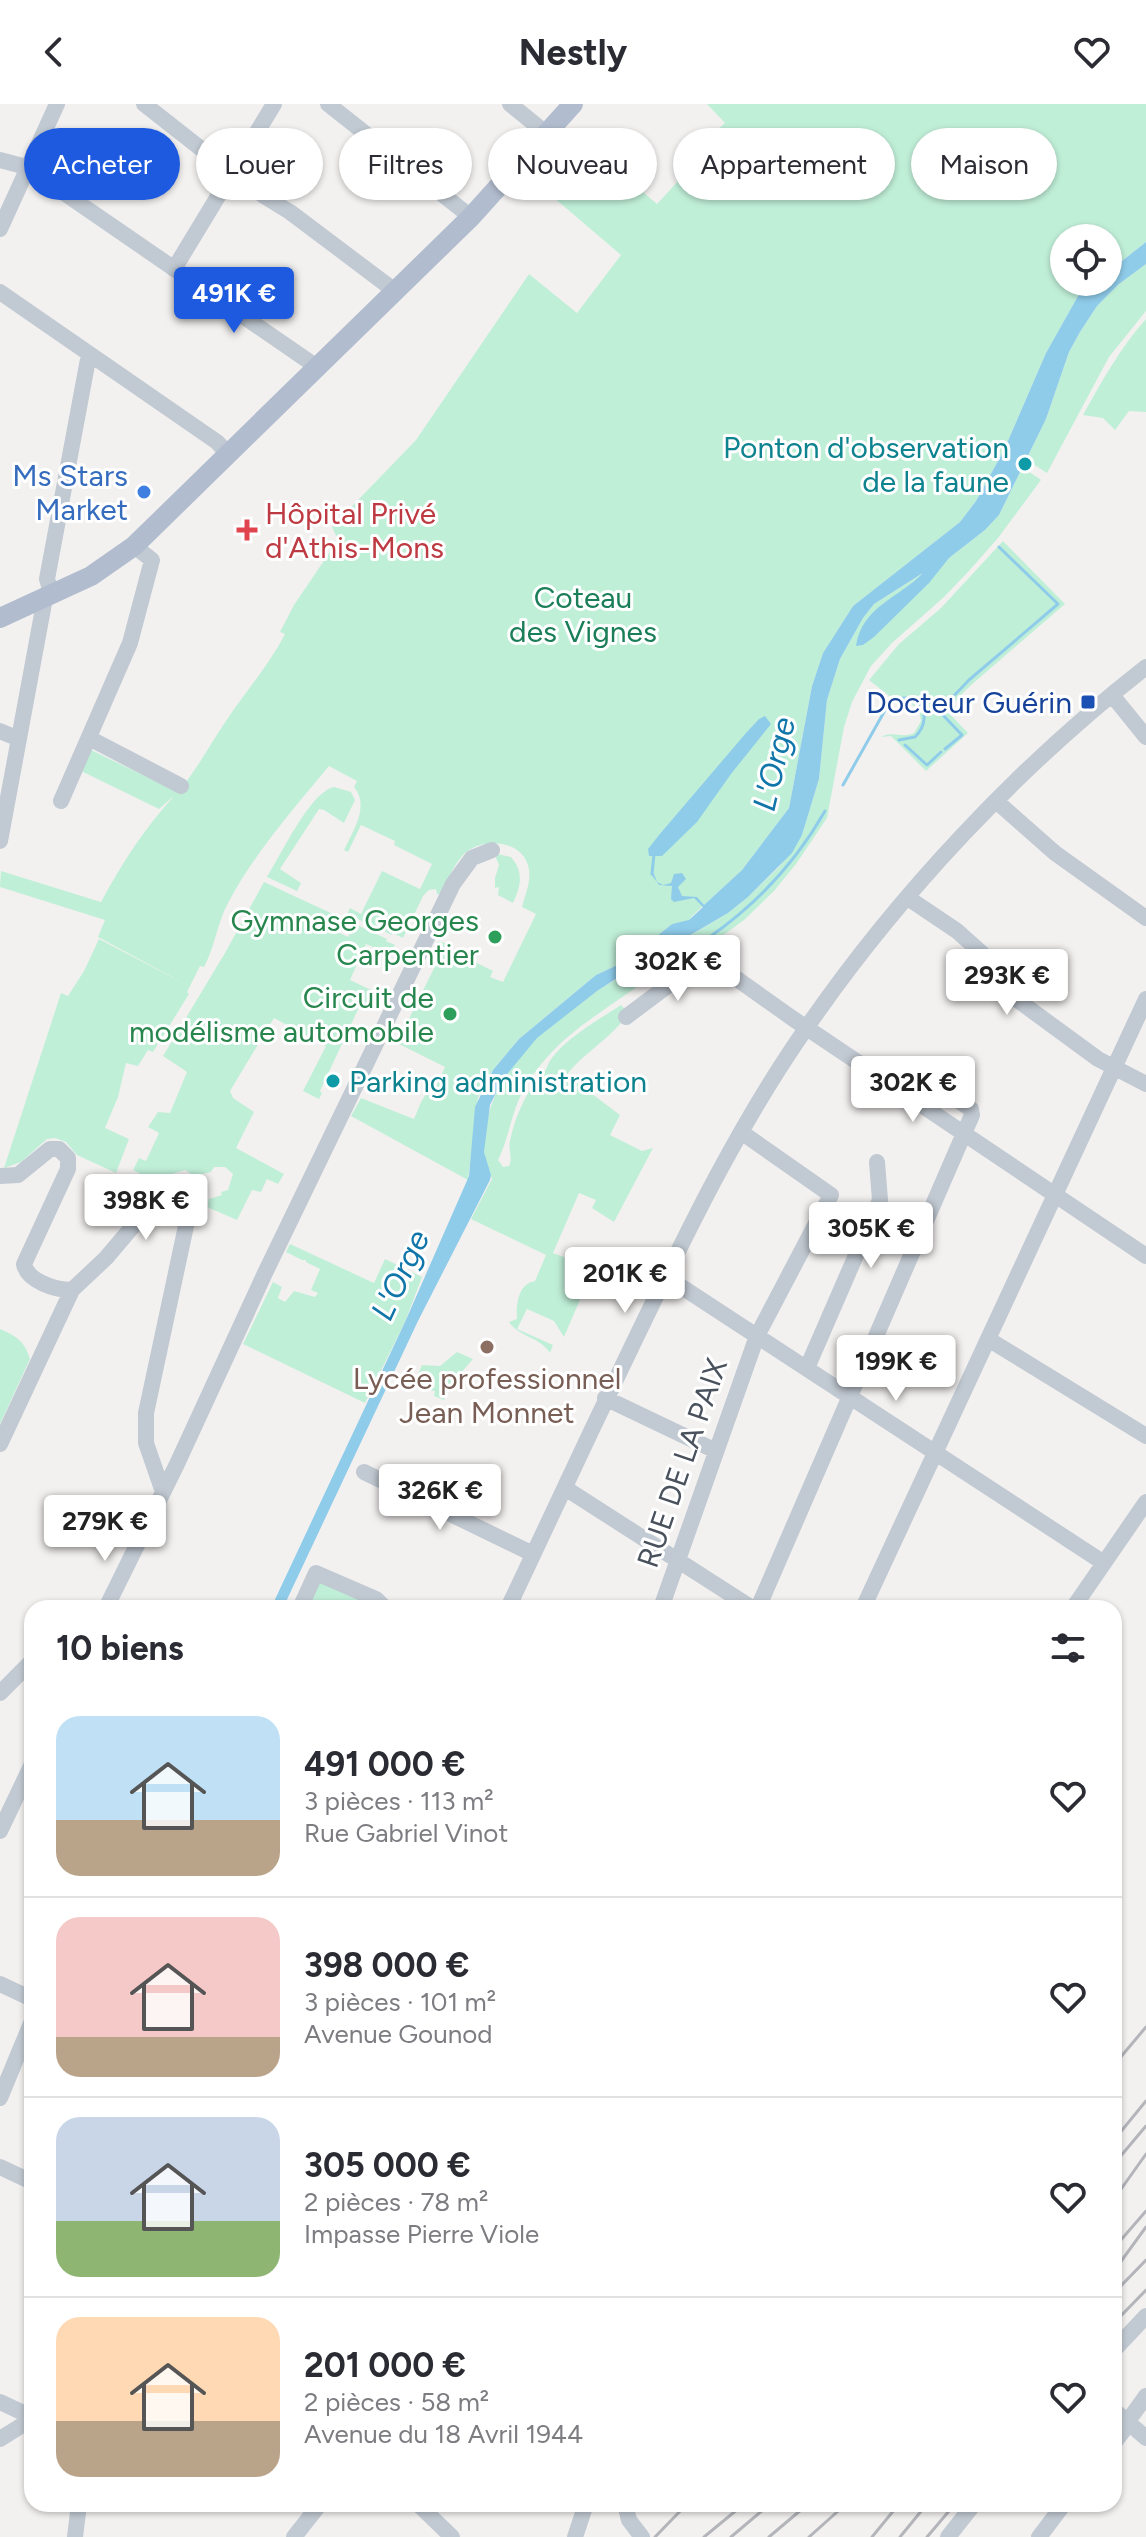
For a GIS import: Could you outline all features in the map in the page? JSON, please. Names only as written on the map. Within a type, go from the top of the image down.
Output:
[{"type":"main road","points":[[552,128],[573,104]]},
{"type":"main road","points":[[0,618],[91,576],[134,546],[488,198]]},
{"type":"street","points":[[46,128],[57,104]]},
{"type":"street","points":[[144,104],[196,145]]},
{"type":"street","points":[[259,128],[274,104]]},
{"type":"street","points":[[328,104],[471,217]]},
{"type":"street","points":[[510,104],[540,128]]},
{"type":"street","points":[[0,160],[24,167]]},
{"type":"street","points":[[0,229],[24,175]]},
{"type":"street","points":[[74,200],[317,367]]},
{"type":"street","points":[[174,269],[216,200]]},
{"type":"street","points":[[270,200],[395,291]]},
{"type":"street","points":[[0,292],[217,442],[228,454]]},
{"type":"street","points":[[0,841],[45,598],[50,589],[47,579],[89,354]]},
{"type":"street","points":[[61,801],[130,643],[152,560],[134,546]]},
{"type":"street","points":[[512,1600],[605,1398],[702,1202],[741,1132],[807,1027],[908,898],[996,801],[1146,667]]},
{"type":"street","points":[[1112,695],[1146,737]]},
{"type":"street","points":[[0,731],[19,739]]},
{"type":"street","points":[[89,738],[181,786]]},
{"type":"street","points":[[996,801],[1055,853],[1146,918]]},
{"type":"street","points":[[110,1600],[453,884],[472,858],[492,850]]},
{"type":"street","points":[[908,898],[957,931],[1013,981],[1012,996],[1098,1059],[1146,1084]]},
{"type":"street","points":[[626,1017],[706,957],[1146,1256]]},
{"type":"street","points":[[867,1600],[1146,999]]},
{"type":"street","points":[[759,1600],[972,1115],[971,1109],[934,1085],[925,1089],[917,1102]]},
{"type":"street","name":"RUE DE LA PAIX","points":[[664,1600],[757,1336],[831,1195],[741,1132]]},
{"type":"street","points":[[0,1176],[18,1175],[50,1149],[62,1151],[68,1158],[68,1169],[24,1264],[31,1278],[72,1290]]},
{"type":"street","points":[[807,1368],[880,1200],[877,1162]]},
{"type":"street","points":[[0,1444],[72,1290],[114,1248],[162,1190],[173,1183],[185,1186],[191,1196],[189,1210],[146,1413],[146,1443],[163,1492]]},
{"type":"street","points":[[665,1276],[1104,1563]]},
{"type":"street","points":[[988,1339],[1146,1436]]},
{"type":"street","points":[[605,1398],[716,1451]]},
{"type":"street","points":[[364,1472],[533,1554]]},
{"type":"street","points":[[565,1488],[742,1600]]},
{"type":"street","points":[[1079,1600],[1146,1502]]},
{"type":"street","points":[[304,1600],[316,1573],[377,1600]]},
{"type":"street","points":[[0,1693],[24,1669]]},
{"type":"street","points":[[0,1831],[24,1781]]},
{"type":"street","points":[[0,1984],[24,1995]]},
{"type":"street","points":[[0,2098],[24,2040]]},
{"type":"street","points":[[0,2167],[24,2178]]},
{"type":"street","points":[[1122,2343],[1143,2325]]},
{"type":"street","points":[[1122,2431],[1146,2396]]},
{"type":"street","points":[[0,2402],[24,2414]]},
{"type":"street","points":[[1122,2416],[1146,2438]]},
{"type":"street","points":[[0,2439],[24,2423]]},
{"type":"street","points":[[75,2537],[78,2512]]},
{"type":"street","points":[[294,2537],[314,2512]]},
{"type":"street","points":[[426,2512],[452,2537]]},
{"type":"street","points":[[575,2537],[583,2512]]},
{"type":"street","points":[[626,2512],[642,2537]]},
{"type":"street","points":[[948,2537],[968,2512]]},
{"type":"street","points":[[1039,2537],[1058,2512]]},
{"type":"green space","name":"Coteau des Vignes","points":[[707,104],[1146,104],[1146,242],[1122,261],[1122,224],[1050,224],[1050,296],[1078,296],[1046,353],[1004,450],[976,501],[960,522],[853,606],[823,653],[812,686],[789,808],[742,870],[690,921],[672,924],[626,961],[596,975],[519,1039],[493,1070],[478,1098],[468,1180],[351,1116],[361,1098],[414,1119],[421,1102],[435,1088],[445,1067],[397,1043],[440,956],[432,951],[437,942],[447,943],[447,954],[464,963],[467,958],[493,971],[490,977],[503,982],[536,914],[522,907],[529,879],[526,860],[519,852],[501,844],[490,843],[471,849],[456,864],[440,894],[436,889],[429,890],[423,896],[403,938],[347,914],[350,908],[361,914],[382,871],[420,889],[432,864],[361,825],[348,852],[344,850],[360,810],[359,794],[354,787],[357,781],[329,766],[275,832],[238,885],[224,911],[204,967],[200,966],[187,992],[189,994],[153,1052],[148,1050],[138,1066],[126,1063],[118,1097],[105,1128],[129,1139],[116,1173],[77,1155],[66,1142],[55,1138],[47,1139],[21,1162],[4,1168],[61,993],[68,996],[99,939],[189,986],[98,937],[105,920],[0,887],[1,871],[101,902],[134,847],[174,796],[159,809],[79,770],[89,749],[178,792],[279,645],[285,634],[280,632],[294,605],[338,540],[332,527],[416,440],[529,274],[577,313],[621,255],[556,200],[652,200],[657,204],[673,187],[673,200],[895,200],[895,128],[719,128],[725,123]]},
{"type":"green space","points":[[1146,264],[1146,311],[1109,357],[1047,473],[1027,460],[1024,465],[1046,419],[1069,352],[1080,332],[1097,306],[1107,296],[1122,296],[1122,282]]},
{"type":"green space","points":[[1146,319],[1146,412],[1129,411],[1115,430],[1103,418],[1083,415],[1104,377]]},
{"type":"green space","points":[[1022,467],[1041,480],[998,538],[944,597],[871,666],[852,702],[844,727],[827,818],[796,864],[744,920],[710,945],[703,942],[694,945],[686,938],[748,897],[779,867],[802,835],[819,779],[827,700],[840,659],[863,618],[874,604],[925,572],[874,637],[949,558],[999,515]]},
{"type":"green space","points":[[1003,541],[1065,604],[946,710],[968,733],[926,771],[891,736],[881,737],[914,733],[921,721],[919,710],[909,702],[897,702],[869,680],[899,644],[941,608]]},
{"type":"green space","points":[[334,787],[351,792],[355,800],[344,823],[319,809],[280,869],[301,883],[297,891],[267,877],[306,812],[325,791]]},
{"type":"green space","points":[[497,854],[511,857],[518,868],[519,885],[513,903],[498,895],[499,887],[495,888],[499,865]]},
{"type":"green space","points":[[264,882],[333,914],[328,922],[321,924],[348,937],[355,924],[395,945],[390,954],[366,944],[350,980],[386,997],[379,1011],[361,1003],[319,1099],[303,1091],[326,1046],[274,1018],[230,1091],[233,1098],[254,1112],[236,1148],[284,1174],[278,1184],[267,1179],[261,1192],[252,1190],[237,1220],[207,1207],[209,1199],[228,1190],[233,1174],[225,1167],[214,1167],[211,1172],[194,1176],[185,1170],[165,1176],[157,1183],[133,1170],[139,1158],[146,1161],[159,1133],[148,1127],[158,1112],[170,1113],[187,1072],[163,1056]]},
{"type":"green space","points":[[683,940],[689,946],[686,949],[585,1023],[546,1059],[519,1099],[498,1160],[503,1167],[509,1166],[510,1141],[518,1113],[557,1052],[577,1034],[621,1005],[627,1012],[618,1027],[567,1075],[620,1115],[610,1135],[642,1151],[653,1148],[614,1222],[592,1208],[596,1200],[579,1193],[553,1253],[569,1259],[573,1249],[597,1260],[564,1337],[554,1321],[527,1309],[517,1329],[553,1345],[550,1353],[518,1331],[509,1322],[517,1319],[519,1296],[525,1286],[535,1281],[546,1255],[471,1219],[492,1179],[484,1153],[487,1122],[495,1095],[509,1070],[527,1048],[571,1008]]},
{"type":"green space","points":[[290,1244],[374,1283],[385,1259],[422,1277],[405,1322],[365,1403],[243,1344],[273,1282],[282,1287],[278,1298],[285,1302],[294,1291],[315,1297],[318,1293],[311,1290],[320,1269],[286,1252]]},
{"type":"green space","points":[[0,1329],[19,1340],[30,1359],[0,1424]]},
{"type":"green space","points":[[457,1352],[473,1359],[452,1383],[444,1400],[434,1396],[435,1391],[412,1387],[422,1365],[440,1366]]},
{"type":"green space","points":[[321,1581],[365,1600],[308,1600]]},
{"type":"water","points":[[1146,242],[1146,264],[1122,282],[1122,261]]},
{"type":"water","points":[[1078,296],[1107,296],[1097,306],[1069,352],[1046,419],[999,515],[949,558],[929,583],[874,637],[856,646],[860,632],[874,612],[923,573],[874,604],[863,618],[840,659],[827,700],[819,779],[802,835],[792,853],[728,913],[644,966],[597,991],[537,1038],[503,1079],[490,1105],[484,1152],[490,1180],[418,1321],[287,1600],[275,1600],[405,1322],[469,1176],[475,1107],[493,1070],[519,1039],[596,975],[626,961],[672,924],[689,920],[703,907],[694,898],[674,902],[671,899],[672,886],[659,885],[651,874],[663,885],[671,883],[674,874],[682,873],[686,879],[678,887],[682,896],[697,897],[704,905],[742,870],[789,808],[812,686],[823,653],[853,606],[960,522],[976,501],[1004,450],[1046,353]]},
{"type":"water","points":[[765,716],[771,724],[697,822],[662,856],[649,856],[648,849],[659,835],[746,733]]},
{"type":"waterway","points":[[946,704],[969,680],[1058,604],[999,547]]},
{"type":"waterway","points":[[843,785],[888,705],[897,699],[914,700],[923,711],[921,728],[915,737],[899,740]]},
{"type":"waterway","points":[[944,706],[940,712],[962,735],[945,749]]},
{"type":"waterway","points":[[905,745],[927,765],[941,752]]},
{"type":"waterway","points":[[711,936],[775,880],[802,847],[825,811]]},
{"type":"waterway","points":[[652,874],[654,854]]},
{"type":"railway","points":[[1122,2056],[1146,2027]]},
{"type":"railway","points":[[1122,2130],[1146,2101]]},
{"type":"railway","points":[[1122,2154],[1146,2126]]},
{"type":"railway","points":[[1122,2188],[1146,2154]]},
{"type":"railway","points":[[1122,2239],[1146,2211]]},
{"type":"railway","points":[[1122,2260],[1146,2227]]},
{"type":"railway","points":[[1122,2285],[1146,2260]]},
{"type":"railway","points":[[1122,2315],[1146,2290]]},
{"type":"railway","points":[[655,2537],[679,2512]]},
{"type":"railway","points":[[704,2537],[734,2512]]},
{"type":"railway","points":[[731,2537],[761,2512]]},
{"type":"railway","points":[[769,2537],[799,2512]]},
{"type":"railway","points":[[809,2537],[837,2512]]},
{"type":"railway","points":[[872,2537],[892,2512]]},
{"type":"railway","points":[[900,2537],[920,2512]]},
{"type":"railway","points":[[927,2537],[948,2512]]},
{"type":"place","name":"Ponton d'observation de la faune","points":[[1025,464]]},
{"type":"place","name":"Ms Stars Market","points":[[144,492]]},
{"type":"place","name":"Hôpital Privé d'Athis-Mons","points":[[247,530]]},
{"type":"place","name":"Docteur Guérin","points":[[1088,702]]},
{"type":"place","name":"Gymnase Georges Carpentier","points":[[495,937]]},
{"type":"place","name":"Circuit de modélisme automobile","points":[[450,1014]]},
{"type":"place","name":"Parking administration","points":[[333,1081]]},
{"type":"place","name":"Lycée professionnel Jean Monnet","points":[[487,1347]]},
{"type":"water label","name":"L'Orge","points":[[774,764]]},
{"type":"water label","name":"L'Orge","points":[[400,1275]]}]
